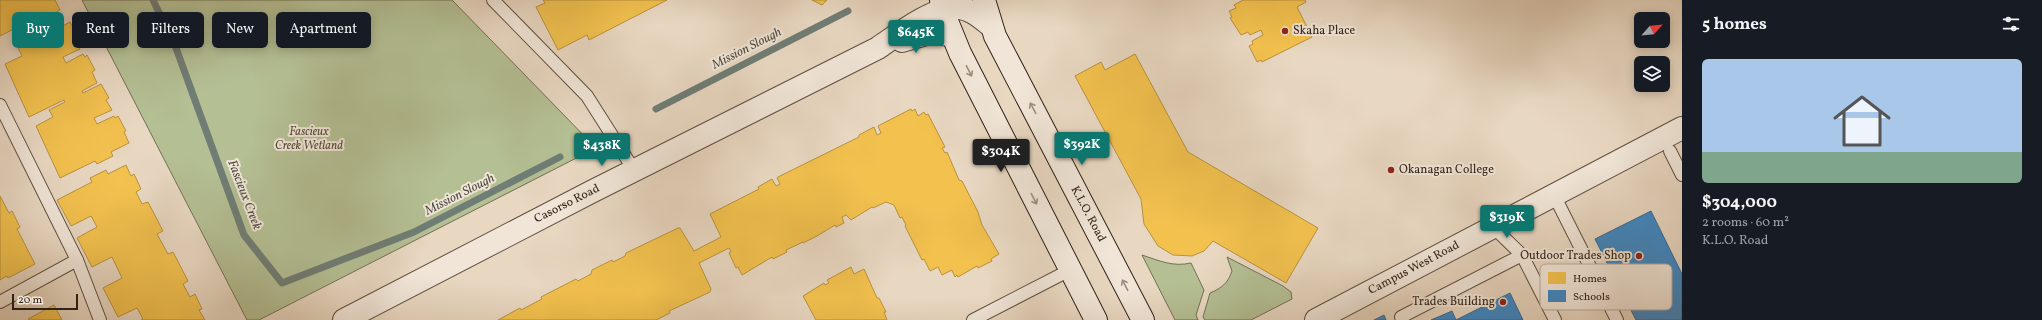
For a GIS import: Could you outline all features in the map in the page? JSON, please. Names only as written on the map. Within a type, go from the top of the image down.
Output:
[{"type":"street","name":"K.L.O. Road","points":[[984,0],[991,26],[1143,320]]},
{"type":"street","name":"Casorso Road","points":[[344,320],[634,170],[878,48],[942,5],[976,14],[991,26]]},
{"type":"street","points":[[942,5],[952,35],[1096,320]]},
{"type":"street","name":"Casorso Road","points":[[878,48],[930,33],[952,35]]},
{"type":"street","name":"Campus West Road","points":[[1316,320],[1682,128]]},
{"type":"lane","points":[[493,0],[587,96],[634,170]]},
{"type":"lane","points":[[0,105],[77,260],[100,320]]},
{"type":"lane","points":[[1670,151],[1682,175]]},
{"type":"lane","points":[[1554,195],[1589,264]]},
{"type":"lane","points":[[1493,227],[1522,255],[1540,290]]},
{"type":"lane","points":[[1400,317],[1522,255]]},
{"type":"lane","points":[[0,302],[77,260]]},
{"type":"lane","points":[[973,320],[1070,270]]},
{"type":"lane","points":[[1550,310],[1555,320]]},
{"type":"lane","points":[[1612,310],[1617,320]]},
{"type":"green space","name":"Fascieux Creek Wetland","points":[[82,0],[452,0],[596,148],[259,320],[247,320],[107,48],[129,48],[129,12],[88,12]]},
{"type":"green space","points":[[1142,255],[1172,264],[1191,263],[1204,290],[1196,315],[1198,320],[1175,320]]},
{"type":"green space","points":[[1227,257],[1283,286],[1291,292],[1292,299],[1251,320],[1205,320],[1203,317],[1210,293],[1224,285],[1229,279],[1232,271]]},
{"type":"building: Homes","points":[[0,0],[55,0],[60,10],[56,12],[12,12],[12,30],[0,36]]},
{"type":"building: Homes","points":[[543,0],[667,0],[589,40],[587,35],[558,50],[536,7],[545,3]]},
{"type":"building: Homes","points":[[812,0],[827,0],[822,5]]},
{"type":"building: Homes","name":"Skaha Place","points":[[1243,0],[1305,0],[1306,2],[1297,7],[1312,37],[1262,62],[1261,60],[1257,62],[1249,46],[1253,44],[1252,41],[1263,35],[1261,30],[1250,35],[1248,32],[1241,35],[1230,18],[1232,17],[1229,11],[1236,8],[1234,5]]},
{"type":"building: Homes","points":[[70,22],[72,26],[72,48],[80,49],[63,57],[66,63],[83,54],[85,57],[87,55],[95,70],[92,72],[97,83],[82,91],[83,93],[101,84],[109,98],[106,100],[112,110],[94,118],[97,124],[114,116],[115,118],[118,116],[126,131],[124,132],[129,143],[111,152],[113,156],[97,164],[95,161],[60,178],[36,126],[53,117],[49,110],[65,102],[64,100],[29,117],[5,64],[22,56],[18,48],[64,48],[64,25]]},
{"type":"building: Homes","points":[[1135,54],[1188,152],[1318,228],[1286,283],[1213,241],[1204,251],[1192,256],[1173,255],[1158,246],[1144,224],[1141,199],[1075,76],[1101,62],[1105,70]]},
{"type":"building: Homes","points":[[911,109],[912,111],[915,109],[918,116],[924,112],[926,115],[928,114],[945,147],[942,148],[945,153],[947,152],[959,180],[962,181],[978,212],[982,225],[999,254],[991,259],[992,261],[978,268],[977,266],[958,277],[957,275],[955,277],[952,270],[942,275],[938,267],[930,271],[924,259],[922,260],[902,217],[900,218],[894,205],[886,202],[873,208],[872,207],[851,220],[846,215],[842,217],[844,223],[836,227],[835,225],[817,236],[786,250],[787,252],[773,259],[772,257],[742,275],[738,267],[736,268],[729,253],[731,252],[729,248],[699,263],[711,289],[710,292],[669,311],[670,313],[656,320],[498,320],[520,308],[521,310],[542,299],[541,297],[576,279],[578,281],[591,274],[592,270],[612,260],[613,262],[625,256],[626,253],[678,228],[680,228],[694,251],[721,237],[710,214],[759,189],[758,187],[772,179],[776,186],[780,184],[777,178],[778,177],[859,137],[859,135],[874,127],[877,135],[881,133],[878,126]]},
{"type":"building: Homes","points":[[126,165],[131,176],[134,174],[141,189],[136,192],[142,204],[148,202],[163,231],[157,234],[168,254],[173,252],[188,281],[183,284],[190,297],[195,294],[202,309],[199,310],[205,320],[141,320],[143,319],[137,308],[118,317],[103,288],[122,278],[112,257],[92,267],[77,238],[97,227],[91,216],[71,226],[57,200],[92,182],[90,178],[106,170],[108,174]]},
{"type":"building: Homes","points":[[0,196],[9,213],[12,211],[20,227],[17,229],[35,264],[8,278],[7,276],[0,280]]},
{"type":"building: Homes","points":[[851,267],[854,274],[864,269],[877,298],[879,298],[886,312],[884,312],[887,320],[816,320],[803,296],[824,283],[825,285],[829,283],[827,280]]},
{"type":"building: Homes","points":[[54,305],[62,320],[28,319]]},
{"type":"building: Schools","name":"Outdoor Trades Shop","points":[[1651,211],[1682,274],[1682,320],[1636,320],[1631,310],[1672,310],[1672,264],[1608,264],[1595,239]]},
{"type":"building: Schools","name":"Trades Building","points":[[1510,293],[1523,320],[1456,320]]},
{"type":"building: Schools","points":[[1452,311],[1456,320],[1431,320]]},
{"type":"building: Schools","name":"Trades Building","points":[[1384,315],[1386,320],[1374,320]]},
{"type":"waterway","name":"Fascieux Creek","points":[[153,0],[176,48],[244,235],[282,283],[414,232],[560,157]]},
{"type":"waterway","name":"Mission Slough","points":[[656,109],[848,11]]},
{"type":"place","name":"Skaha Place","points":[[1285,31]]},
{"type":"place","name":"Okanagan College","points":[[1391,170]]},
{"type":"place","name":"Outdoor Trades Shop","points":[[1639,256]]},
{"type":"place","name":"Trades Building","points":[[1503,302]]}]
